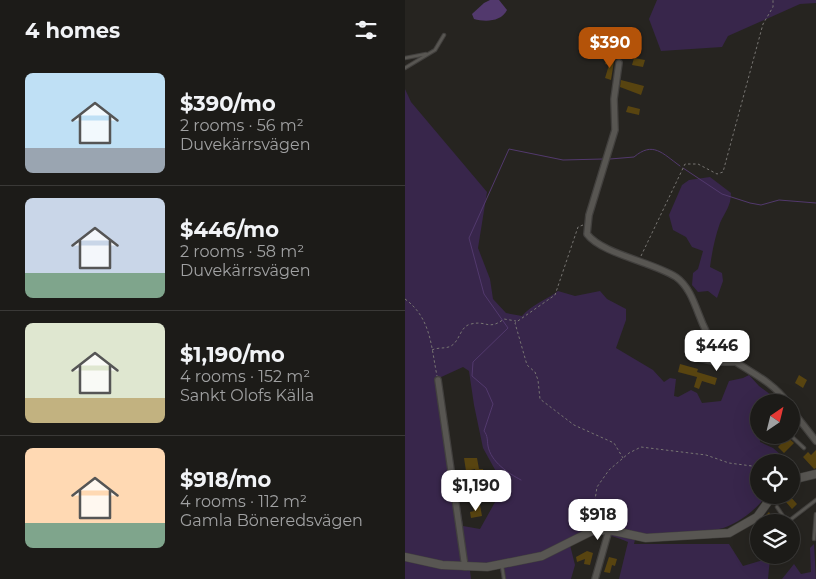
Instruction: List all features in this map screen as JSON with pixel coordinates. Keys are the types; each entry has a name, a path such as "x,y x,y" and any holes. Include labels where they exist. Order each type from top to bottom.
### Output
{"street":[{"path":"619,63 613,99 615,130 587,226 587,234 595,242 670,274 683,285 711,340 736,362 766,381 779,394"},
{"path":"699,358 717,362 736,362"},
{"path":"438,380 465,567"},
{"path":"800,421 816,441"},
{"path":"800,478 816,474"},
{"path":"405,557 465,567 501,565 542,556 591,531 609,530 643,538 729,533 746,525 758,516 767,504"},
{"path":"595,579 609,530"}],"lane":[{"path":"405,68 437,48 444,35"},
{"path":"405,58 429,53"},
{"path":"800,444 804,448"},
{"path":"777,507 783,516 790,520 816,500"},
{"path":"814,539 816,517"},
{"path":"501,565 504,579"}],"path":[{"path":"639,260 685,164 692,162 705,166 717,174 723,172 758,41 766,18 773,7 773,0"},
{"path":"606,31 606,47 619,63"},
{"path":"432,350 450,347 465,327 471,324 488,326 496,325 504,319 516,321 555,295 578,227 580,225 587,226"},
{"path":"405,299 423,316 429,330 438,380"},
{"path":"516,321 522,352 527,365 535,372 540,399 574,425 614,443 623,458"},
{"path":"591,531 597,487 609,470 623,458 641,447 647,446 707,455 729,463 750,466"}],"shaded area":[{"path":"490,0 499,0 507,10 504,14 492,20 474,19 472,14"},
{"path":"657,0 816,0 816,3 800,4 728,36 722,47 661,51 649,19"},
{"path":"405,89 411,102 487,192 478,248 490,279 493,299 506,313 522,316 558,291 575,296 600,291 607,299 626,309 626,320 616,348 653,370 664,382 670,378 676,379 674,396 678,397 691,390 697,393 702,403 721,401 729,381 749,375 770,394 750,394 750,444 764,444 780,454 750,454 750,504 758,504 739,521 719,529 699,532 636,535 634,544 729,544 743,566 750,564 769,564 768,579 619,579 628,542 611,536 599,535 570,545 575,565 571,579 502,579 500,568 470,571 471,579 405,579","holes":["463,367 469,371 483,448 504,486 480,529 463,526 439,378"]},
{"path":"710,177 731,193 729,205 720,223 710,267 722,273 723,281 717,298 708,291 698,292 692,285 693,273 698,269 703,251 692,247 686,237 673,230 669,215 682,185 689,180"},
{"path":"814,544 816,579 782,579 794,564 801,574 811,572 810,548"}],"building":[{"path":"634,58 645,60 643,67 632,65"},
{"path":"606,60 614,61 611,80 605,78 609,65 605,64"},
{"path":"621,80 644,86 641,95 620,87"},
{"path":"628,106 640,109 639,115 626,112"},
{"path":"680,364 698,369 697,372 717,378 715,385 702,381 699,389 694,387 697,377 678,372"},
{"path":"799,375 807,380 803,388 795,383"},
{"path":"781,444 793,444 784,453 778,447"},
{"path":"816,450 816,468 814,469 803,457 808,452 811,455"},
{"path":"464,458 477,458 479,469 483,469 487,495 480,497 475,469 466,471"},
{"path":"788,504 797,504 792,509"},
{"path":"480,505 482,516 471,518 470,512 474,511 473,506"},
{"path":"587,551 593,553 590,565 584,564 585,559 577,562 576,557"},
{"path":"609,557 617,559 615,566 612,565 610,573 604,572"}],"waterway":[{"path":"521,480 496,462 490,452 487,436 484,431 493,404 486,388 472,376 473,362 508,328 484,294 469,238 509,149 563,160 603,159"},
{"path":"610,159 634,157 641,152 652,149 663,153 680,166"},
{"path":"683,168 722,194 750,203 761,205 779,200 816,203"}]}
